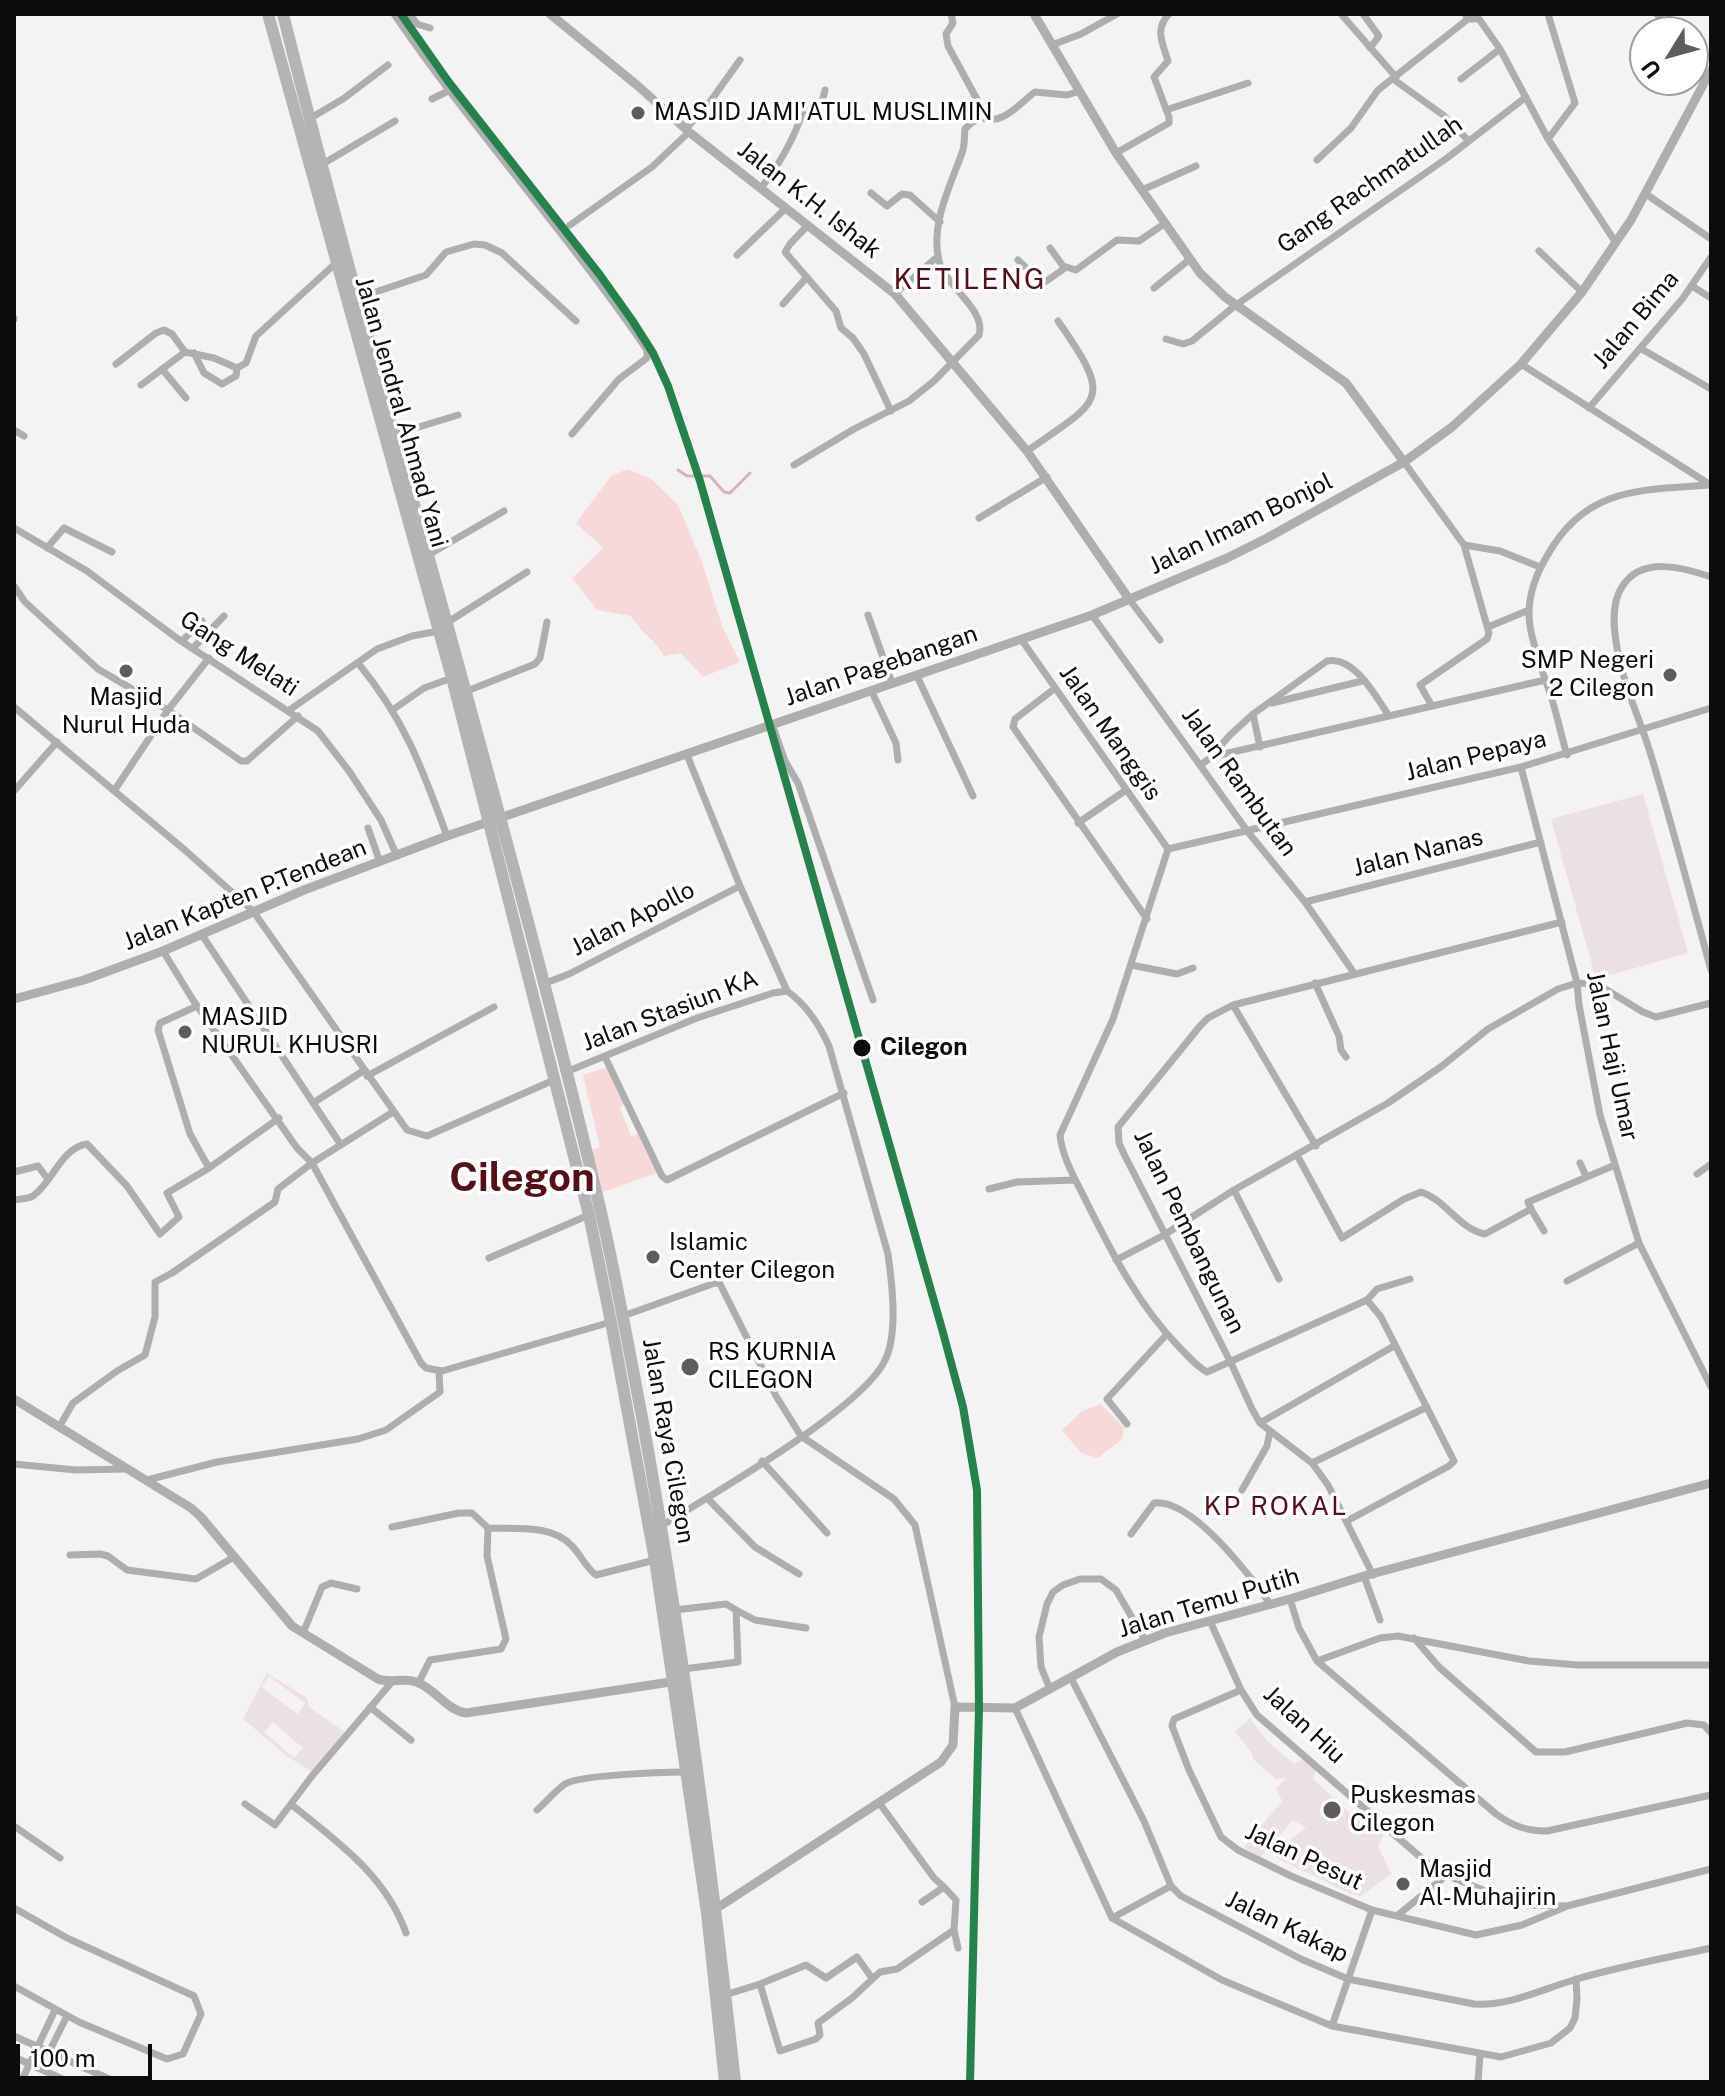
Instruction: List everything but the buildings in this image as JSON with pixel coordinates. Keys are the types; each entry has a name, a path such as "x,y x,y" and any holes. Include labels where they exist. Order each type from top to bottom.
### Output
{"highway":[{"name":"Jalan Jendral Ahmad Yani","path":"268,14 336,263 443,626 467,691 495,820"},
{"name":"Jalan Jendral Ahmad Yani","path":"283,14 428,555 452,678 495,820"},
{"name":"Jalan Raya Cilegon","path":"495,820 566,1072 589,1215 617,1319 655,1560 680,1677 711,1912 725,2082"},
{"name":"Jalan Raya Cilegon","path":"495,820 554,1080 576,1144 661,1526 675,1610 684,1772 725,1995 735,2082"}],"street":[{"path":"394,14 448,91 597,279 647,350 647,358 619,379 572,434"},
{"path":"410,14 417,24 430,28"},
{"name":"Jalan K.H. Ishak","path":"550,14 688,131 895,294 954,361 1047,477 1129,599"},
{"path":"951,14 953,23 946,34 948,46 986,116"},
{"path":"1034,14 1077,92 1116,153 1206,279 1236,305 1346,383 1464,545 1489,636 1420,685 1432,706"},
{"path":"1052,45 1081,34 1117,14"},
{"path":"1116,153 1167,125 1170,120 1154,77 1168,61 1160,33 1162,22 1169,14"},
{"path":"1341,14 1394,78 1443,115 1468,140"},
{"path":"1363,14 1379,36 1370,48"},
{"path":"1548,14 1575,103 1548,139"},
{"path":"1317,160 1351,128 1375,94 1467,16 1482,16 1548,139 1616,243"},
{"path":"1461,79 1500,49"},
{"path":"570,225 652,167 688,131 740,60"},
{"path":"309,119 343,99 388,65"},
{"path":"1166,110 1248,83"},
{"path":"761,188 799,126 802,114 822,102 825,90"},
{"path":"432,99 448,91"},
{"path":"794,465 921,393 979,335 981,323 943,272 938,256 940,222 948,185 963,149 965,129 986,116 1001,118 1035,92 1067,95 1077,92"},
{"name":"Jalan Imam Bonjol","path":"1092,615 1227,558 1404,462 1460,421 1521,364 1582,292 1646,194 1698,96"},
{"name":"Gang Rachmatullah","path":"1166,339 1183,344 1192,341 1236,305 1526,97"},
{"path":"321,165 395,121"},
{"path":"1142,190 1196,166"},
{"path":"871,193 887,206 902,194 910,195 940,222"},
{"path":"1646,194 1711,239"},
{"path":"737,255 786,208"},
{"path":"1050,248 1065,268 1076,270 1117,240 1139,241 1164,224"},
{"path":"808,225 785,252 836,311 841,328 864,354 891,411"},
{"path":"358,298 426,275 446,252 474,244 485,245 502,253 576,321"},
{"path":"1539,251 1582,292"},
{"path":"895,294 938,256"},
{"name":"Jalan Bima","path":"1589,408 1692,286 1711,257"},
{"path":"1154,288 1190,259"},
{"path":"1018,260 1045,282 1065,268"},
{"path":"116,364 164,330 190,352 204,373 222,384 236,376 237,368 249,359 256,336 336,263"},
{"path":"783,304 807,277"},
{"path":"1692,286 1711,298"},
{"path":"1027,451 1081,413 1092,398 1094,378 1058,321"},
{"path":"1640,348 1711,389"},
{"path":"141,385 190,352 237,368"},
{"path":"1521,364 1711,485"},
{"path":"162,369 186,398"},
{"path":"396,434 458,415"},
{"path":"14,430 24,436"},
{"path":"979,518 1047,477"},
{"path":"1567,755 1533,641 1529,610 1540,567 1568,526 1579,515 1607,498 1634,491 1711,485"},
{"path":"428,555 504,511"},
{"name":"Gang Melati","path":"14,528 87,571 182,641 318,731 381,820 397,856"},
{"path":"47,548 64,528 112,552"},
{"path":"1464,545 1500,551 1540,567"},
{"path":"1711,577 1652,566 1632,575 1620,589 1614,625 1618,654 1711,970"},
{"path":"288,711 386,645 443,626 527,572"},
{"path":"14,586 31,608 98,669 168,710 245,762 298,716"},
{"path":"1129,599 1160,640"},
{"path":"1488,627 1529,610"},
{"path":"868,615 892,683"},
{"name":"Jalan Pagebangan","path":"495,820 1092,615"},
{"name":"Jalan Rambutan","path":"1092,615 1354,973"},
{"path":"193,648 224,616"},
{"path":"182,641 202,621"},
{"path":"467,691 535,664 540,658 547,622"},
{"path":"193,630 203,637"},
{"name":"Jalan Manggis","path":"1021,639 1168,849"},
{"path":"114,791 168,710 209,658"},
{"path":"1201,765 1253,714 1304,676 1333,659 1348,664 1389,716"},
{"path":"358,663 394,709 425,774 447,836"},
{"path":"917,676 973,796"},
{"path":"394,709 424,688 452,678"},
{"path":"1211,757 1545,680"},
{"path":"1270,704 1362,681"},
{"path":"1054,689 1012,724 1147,919"},
{"path":"871,690 896,743 898,760"},
{"path":"14,707 253,911 407,1130 427,1136 554,1080"},
{"name":"Jalan Pepaya","path":"1168,849 1521,767 1711,708"},
{"path":"1253,714 1260,747"},
{"path":"772,724 785,761 798,783 873,1000"},
{"path":"14,791 57,742"},
{"path":"687,755 787,991"},
{"name":"Jalan Haji Umar","path":"1521,767 1577,983 1600,1115 1615,1165 1639,1243 1711,1387"},
{"path":"1078,823 1126,790"},
{"name":"Jalan Kapten P.Tendean","path":"14,999 84,980 163,951 253,911 495,820"},
{"path":"368,828 380,862"},
{"name":"Jalan Nanas","path":"1305,902 1541,842"},
{"path":"1168,849 1113,1019 1060,1135 1075,1180 1116,1260 1167,1334 1204,1371 1231,1363 1367,1300 1377,1289 1410,1279"},
{"name":"Jalan Apollo","path":"543,984 569,974 740,886"},
{"name":"Jalan Pembangunan","path":"1380,1620 1368,1576 1347,1521 1328,1485 1312,1463 1260,1423 1119,1143 1118,1127 1200,1026 1208,1018 1233,1005 1562,922"},
{"path":"202,935 341,1145"},
{"path":"163,951 197,1006 279,1118 297,1148 312,1163 426,1368 439,1371 617,1319 715,1283 720,1284 776,1396 801,1436 894,1499 915,1525 955,1707 953,1745 941,1762 711,1912"},
{"path":"1131,965 1177,974 1193,968"},
{"path":"1315,983 1346,1057"},
{"path":"1116,1260 1316,1146 1442,1066 1488,1029 1558,989 1577,983 1597,984 1656,1017 1711,1003"},
{"name":"Jalan Stasiun KA","path":"566,1072 697,1018 787,991 807,1008 822,1031 844,1093 888,1254 892,1290 891,1340 885,1362 875,1377 801,1436 661,1526"},
{"path":"1233,1005 1316,1146"},
{"path":"197,1006 160,1023 158,1030 190,1134 209,1168"},
{"path":"313,1103 494,1007"},
{"path":"605,1057 662,1176 667,1180 844,1093"},
{"path":"59,1427 73,1403 145,1355 155,1317 154,1286 157,1280 172,1273 275,1202 278,1189 312,1163 393,1112"},
{"path":"14,1200 33,1196 80,1145 91,1145 127,1186 160,1234 179,1217 167,1193 209,1168 279,1118"},
{"path":"1297,1155 1342,1238 1417,1193 1426,1193 1466,1226 1485,1234 1531,1209"},
{"path":"1580,1163 1586,1176"},
{"path":"1697,1174 1711,1164"},
{"path":"1544,1231 1528,1202 1615,1165"},
{"path":"14,1172 38,1166 47,1178"},
{"path":"989,1189 1017,1182 1075,1180"},
{"path":"1234,1190 1279,1279"},
{"path":"489,1258 589,1215"},
{"path":"1567,1281 1639,1243"},
{"path":"1347,1521 1453,1463 1454,1457 1381,1317 1367,1300"},
{"path":"1127,1424 1107,1399 1167,1334"},
{"path":"1260,1423 1394,1346"},
{"path":"147,1480 217,1462 358,1439 381,1432 440,1392 439,1371"},
{"path":"14,1399 147,1480 201,1517 284,1619 303,1633 378,1679 391,1683 407,1680 419,1682 456,1711 466,1713 680,1677 738,1662 736,1610"},
{"path":"1312,1463 1427,1407"},
{"path":"1242,1490 1267,1446 1270,1431"},
{"path":"762,1461 827,1533"},
{"path":"14,1464 76,1470 128,1469"},
{"name":"Jalan Temu Putih","path":"955,1707 1015,1708 1145,1640 1711,1483"},
{"path":"707,1498 755,1547 799,1574"},
{"path":"1131,1534 1154,1503 1166,1504 1197,1521 1226,1548 1271,1605"},
{"path":"392,1527 472,1513 488,1528 529,1529 553,1534 571,1544 596,1575 655,1560"},
{"path":"419,1682 430,1660 501,1649 504,1645 506,1639 487,1556 488,1528"},
{"path":"70,1555 100,1554 127,1570 196,1579 234,1557"},
{"path":"1050,1689 1041,1667 1039,1637 1047,1604 1053,1592 1063,1585 1080,1579 1101,1579 1116,1590 1145,1640"},
{"path":"303,1633 322,1587 331,1583 357,1589"},
{"path":"1290,1599 1299,1628 1317,1661 1514,1826 1530,1831 1547,1831 1711,1795"},
{"path":"675,1610 726,1604 755,1620 806,1628"},
{"name":"Jalan Hiu","path":"1210,1621 1241,1690 1257,1715 1426,1862 1447,1875 1497,1897 1527,1905 1567,1906 1711,1869"},
{"path":"1317,1661 1380,1638 1398,1636 1529,1661 1711,1665"},
{"path":"1413,1638 1439,1667 1536,1752 1565,1752 1687,1723 1704,1725 1711,1733"},
{"path":"1071,1678 1144,1821 1171,1886 1112,1918"},
{"path":"245,1804 275,1825 391,1683"},
{"name":"Jalan Pesut","path":"1241,1690 1172,1722 1177,1741 1213,1824 1221,1837 1238,1850 1372,1910 1476,1935 1522,1925 1567,1906"},
{"path":"370,1707 411,1740"},
{"path":"1015,1708 1112,1918 1222,1980 1332,2026 1501,2057 1551,2043 1563,2035 1575,2018 1576,1979"},
{"path":"537,1810 565,1784 583,1777 684,1772"},
{"path":"880,1804 934,1878 956,1900 954,1930 958,1948"},
{"path":"292,1805 357,1858 397,1908 406,1933"},
{"path":"14,1826 60,1858"},
{"path":"1398,1915 1447,1875"},
{"name":"Jalan Kakap","path":"1171,1886 1200,1907 1301,1959 1348,1979 1474,2004 1493,2005 1576,1979 1711,1949"},
{"path":"922,1902 944,1887"},
{"path":"14,1908 67,1938 194,1996 201,2014 188,2047 183,2054 172,2059 67,2016 14,1986"},
{"path":"1332,2026 1372,1910"},
{"path":"760,1984 781,2051 817,2038 820,2035 818,2023 852,1998 872,1978 881,1971 897,1969 954,1930"},
{"path":"725,1995 806,1965 826,1978 857,1957 872,1978"},
{"path":"21,2082 55,2010"},
{"path":"49,2052 67,2016"},
{"path":"14,2036 116,2082"},
{"path":"1478,2082 1480,2055"},
{"path":"14,2057 69,2082"}],"shaded area":[{"path":"627,469 650,478 678,505 702,562 722,626 740,662 703,677 681,653 664,656 631,616 597,610 572,578 603,548 576,523 611,476"},
{"path":"1643,794 1688,953 1596,979 1551,819"},
{"path":"607,1067 624,1103 620,1108 631,1136 638,1134 657,1173 603,1192 591,1150 600,1147 583,1075"},
{"path":"1101,1404 1124,1428 1122,1439 1098,1458 1081,1453 1062,1430 1082,1411"},
{"path":"267,1673 307,1698 309,1707 349,1735 314,1773 287,1756 243,1719","holes":["269,1676 305,1703 298,1714 261,1687","273,1722 303,1748 294,1758 264,1732"]},
{"name":"Puskesmas Cilegon","path":"1250,1718 1267,1741 1294,1764 1305,1758 1316,1768 1313,1779 1364,1826 1374,1818 1386,1828 1378,1846 1391,1874 1361,1896 1279,1859 1273,1854 1306,1828 1293,1820 1260,1858 1244,1847 1282,1801 1276,1788 1286,1779 1277,1780 1253,1759 1252,1753 1235,1732"}],"waterway":[{"path":"678,470 687,476 710,476 724,492 730,493 750,473"}],"transit line":[{"path":"401,14 448,81 600,275 653,353 668,386 700,481 942,1329 963,1407 977,1490 979,1709 970,2082"}],"place":[{"name":"MASJID JAMI'ATUL MUSLIMIN","path":"638,113"},
{"name":"Masjid Nurul Huda","path":"126,671"},
{"name":"SMP Negeri 2 Cilegon","path":"1670,675"},
{"name":"MASJID NURUL KHUSRI","path":"185,1032"},
{"name":"Cilegon","path":"862,1048"},
{"name":"Islamic Center Cilegon","path":"653,1257"},
{"name":"RS KURNIA CILEGON","path":"690,1367"},
{"name":"Puskesmas Cilegon","path":"1332,1810"},
{"name":"Masjid Al-Muhajirin","path":"1403,1884"}],"district":[{"name":"KETILENG","path":"970,280"},
{"name":"Cilegon","path":"522,1179"},
{"name":"KP ROKAL","path":"1276,1507"}]}
